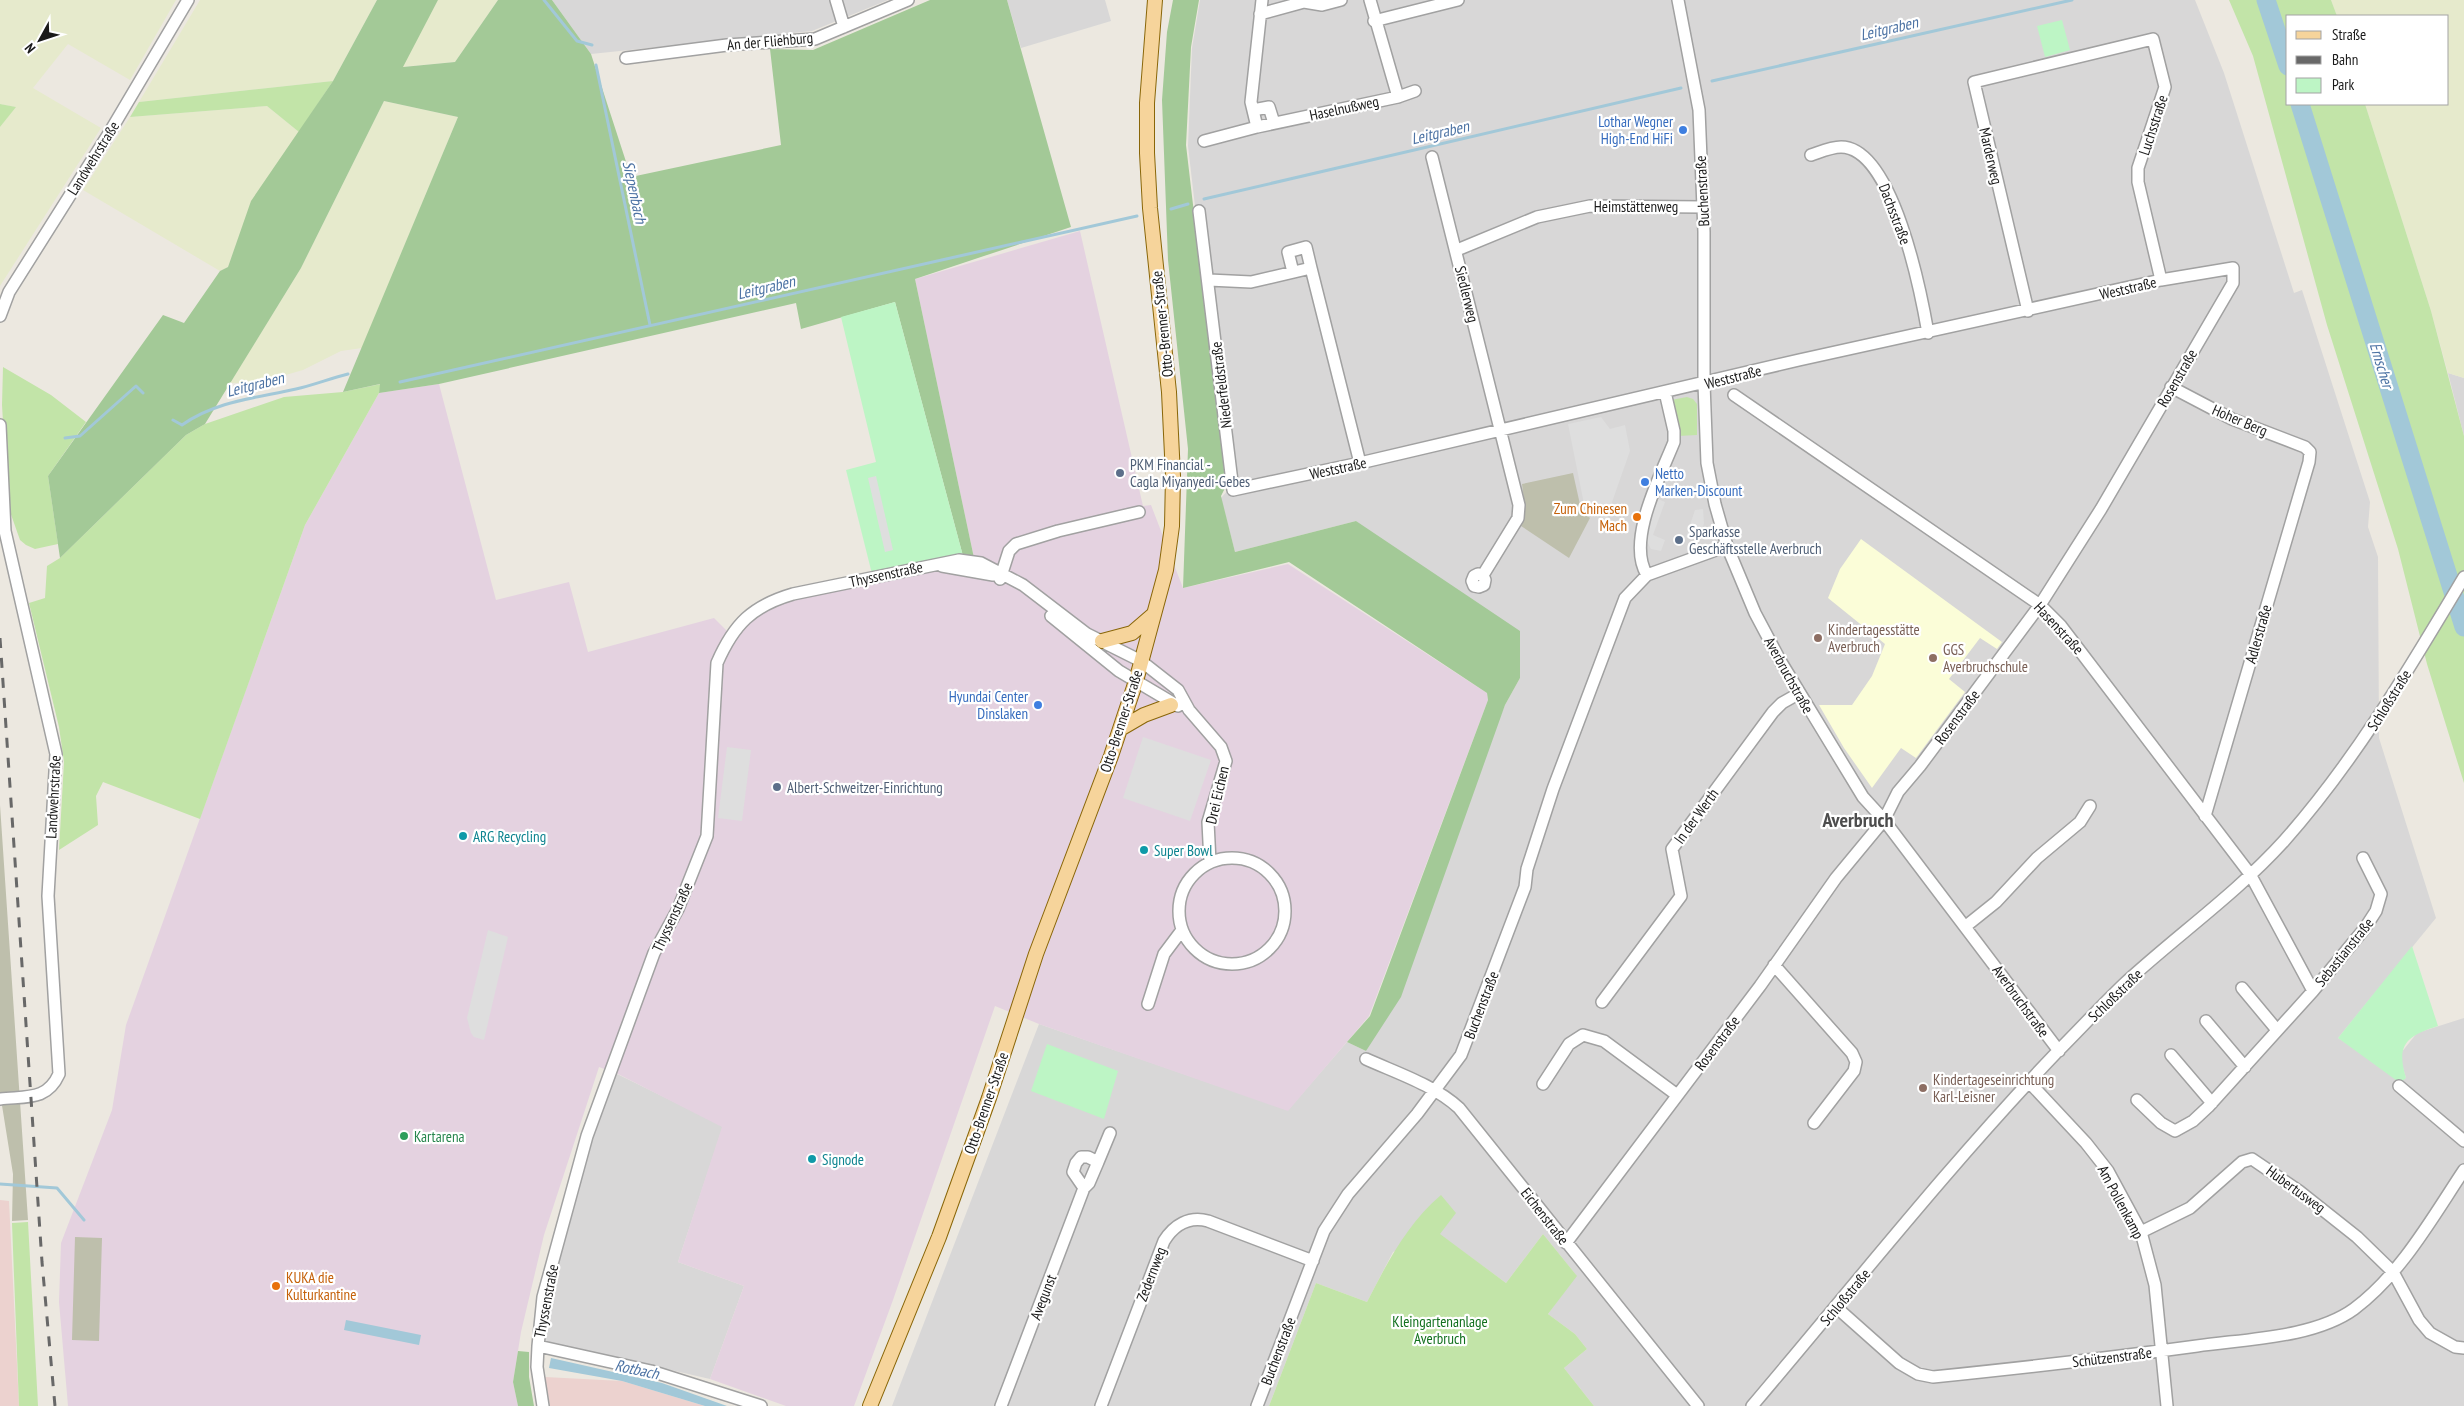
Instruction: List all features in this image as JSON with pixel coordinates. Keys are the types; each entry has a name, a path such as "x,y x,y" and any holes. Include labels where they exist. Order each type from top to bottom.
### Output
{"main road":[{"name":"Otto-Brenner-Straße","path":"870,1406 939,1237 1036,954 1082,837 1136,681 1166,570 1172,526 1173,476 1169,392 1150,208 1148,152 1148,102 1155,0"},
{"path":"1102,641 1132,633 1154,613"},
{"path":"1120,729 1171,704"}],"street":[{"name":"Landwehrstraße","path":"0,316 9,292 108,134 188,0"},
{"path":"836,0 844,27"},
{"name":"An der Fliehburg","path":"626,58 727,45 815,39 908,0"},
{"path":"1257,127 1251,102 1262,0"},
{"path":"1260,14 1304,2 1322,5 1341,0"},
{"path":"1370,0 1374,21 1398,97"},
{"path":"1374,21 1458,0"},
{"name":"Buchenstraße","path":"1678,0 1699,110 1703,207 1704,384"},
{"name":"Luchsstraße","path":"2054,62 2153,39 2165,87 2138,168 2138,182 2161,280"},
{"name":"Marderweg","path":"2028,311 1974,82 2054,62"},
{"name":"Haselnußweg","path":"1204,141 1274,123 1398,97 1415,91"},
{"path":"1253,110 1269,107 1274,123"},
{"name":"Dachsstraße","path":"1811,155 1841,147 1863,155 1882,178 1918,277 1928,333"},
{"name":"Siedlerweg","path":"1432,157 1457,250 1519,505 1518,518 1483,575"},
{"name":"Heimstättenweg","path":"1457,250 1537,217 1590,206 1703,207"},
{"name":"Niederfeldstraße","path":"1199,211 1209,280 1233,490"},
{"path":"1293,272 1288,252 1306,247 1360,463"},
{"path":"1209,280 1251,282 1311,268"},
{"name":"Weststraße","path":"1233,490 1360,463 2161,280 2233,268"},
{"name":"Rosenstraße","path":"1566,1243 1678,1095 1836,878 1884,820 1898,792 1920,766 2040,605 2101,509 2233,283 2233,268"},
{"name":"Averbruchstraße","path":"1704,384 1707,463 1715,504 1727,546 1755,613 1798,694 1863,797 1884,820 1966,926 2059,1051"},
{"name":"Hoher Berg","path":"2171,387 2232,419 2305,447 2310,452"},
{"path":"1647,576 1642,567 1640,532 1674,442 1674,431 1665,392"},
{"name":"Hasenstraße","path":"1734,395 2040,605 2083,654 2250,874"},
{"name":"Landwehrstraße","path":"0,425 5,531 56,754 48,896 59,1074 54,1086 43,1094 0,1099"},
{"path":"1798,454 1808,446"},
{"name":"Adlerstraße","path":"2205,816 2309,462 2310,452"},
{"path":"1001,575 1009,551 1016,544 1058,531 1140,512"},
{"name":"Buchenstraße","path":"1257,1406 1324,1231 1335,1212 1462,1055 1525,887 1527,869 1553,789 1625,598 1647,576 1727,546"},
{"name":"Thyssenstraße","path":"543,1406 538,1367 543,1297 587,1136 654,953 678,909 707,836 717,663 725,644 737,625 746,617 775,600 932,564 1001,575 1024,585 1087,634 1141,661"},
{"name":"Thyssenstraße","path":"1001,575 1119,671 1136,681"},
{"name":"Schloßstraße","path":"1752,1406 1969,1149 2029,1082 2123,985 2250,874 2282,843 2338,776 2371,728 2464,577"},
{"name":"Drei Eichen","path":"1141,661 1178,690 1189,710 1214,736 1221,747 1226,761 1208,822 1210,862"},
{"name":"Drei Eichen","path":"1136,681 1171,704 1189,710"},
{"name":"In der Werth","path":"1602,1002 1681,896 1672,849 1773,712 1782,703 1798,694"},
{"path":"1966,926 1996,902 2037,858 2080,822 2090,806"},
{"path":"1227,858 1245,859 1261,866 1274,878 1282,893 1285,911 1282,928 1274,944 1244,963 1225,964 1207,958 1192,946 1182,930 1179,910 1183,890 1194,874 1210,862 1227,858"},
{"name":"Sebastianstraße","path":"2138,1100 2161,1123 2175,1131 2193,1121 2212,1103 2313,991 2376,911 2381,894 2363,858"},
{"name":"Sebastianstraße","path":"2250,874 2313,991"},
{"path":"1148,1004 1164,954 1182,930"},
{"path":"1774,965 1852,1053 1856,1062 1854,1071 1814,1123"},
{"path":"2242,988 2277,1030"},
{"path":"2206,1021 2244,1066"},
{"path":"1543,1084 1569,1044 1583,1035 1604,1041 1678,1095"},
{"path":"2171,1055 2212,1103"},
{"name":"Eichenstraße","path":"1366,1059 1435,1090 1447,1097 1459,1108 1698,1406"},
{"name":"Am Pollenkamp","path":"2029,1082 2086,1143 2108,1171 2141,1232 2155,1285 2160,1351 2167,1406"},
{"path":"2399,1086 2464,1141"},
{"name":"Avegunst","path":"1005,1405 1084,1188 1089,1183 1110,1133"},
{"path":"1084,1188 1072,1172 1076,1163 1081,1157 1088,1157 1098,1162"},
{"name":"Hubertusweg","path":"2141,1232 2190,1208 2242,1162 2252,1159 2330,1214 2393,1272"},
{"name":"Schützenstraße","path":"1836,1308 1899,1363 1918,1374 1933,1377 2160,1351 2304,1330 2352,1310 2393,1272 2464,1170"},
{"name":"Zedernweg","path":"1101,1406 1164,1241 1176,1226 1199,1218 1313,1261"},
{"path":"2393,1272 2419,1320 2430,1333 2455,1347 2464,1348"},
{"path":"538,1346 651,1371 761,1406"}],"shaded area":[{"path":"0,0 176,0 130,80 68,44 33,88 101,128 0,286 0,127 15,107 0,104"},
{"path":"200,0 377,0 333,81 139,102"},
{"path":"377,0 438,0 403,67 455,62 498,0 552,0 591,54 631,177 781,145 770,49 813,50 930,0 1007,0 1071,227 915,279 974,558 963,556 895,302 801,329 796,303 439,384 379,393 380,384 343,392 458,117 384,101 301,268 205,424 186,435 60,558 48,476 163,315 184,323 220,271 228,267 251,201 333,81"},
{"path":"438,0 498,0 455,62 402,67"},
{"path":"552,0 888,0 812,31 591,54"},
{"path":"1007,0 1105,0 1111,21 1021,48"},
{"path":"1173,0 1199,0 1191,47 1186,145 1226,486 1221,496 1235,552 1356,521 1520,631 1520,678 1505,705 1401,997 1366,1051 1347,1042 1370,1016 1488,700 1487,693 1289,562 1183,588 1188,449 1168,260 1162,100 1167,32"},
{"path":"1200,0 2195,0 2224,73 2294,293 2302,290 2370,502 2368,527 2378,557 2379,738 2436,918 2338,1038 2403,1079 2406,1078 2401,1061 2401,1053 2417,1033 2464,1018 2464,1406 1594,1406 1564,1368 1587,1349 1575,1334 1548,1314 1576,1275 1543,1234 1506,1283 1439,1234 1393,1252 1367,1302 1316,1283 1269,1406 892,1406 1039,1024 1288,1110 1347,1042 1366,1051 1505,705 1520,678 1356,521 1235,552 1221,498 1228,490 1188,146 1192,48"},
{"path":"2331,0 2464,0 2464,378 2448,373 2431,311 2365,105 2449,105 2449,15 2337,15"},
{"path":"384,101 458,117 362,348 341,351 303,370 258,383 230,383 301,268"},
{"path":"267,106 299,132 252,201 228,267 220,271 83,190 130,117"},
{"path":"1080,231 1143,506 1151,505 1183,588 1288,564 1487,693 1488,700 1369,1016 1288,1111 1039,1024 995,1006 893,1300 854,1406 786,1406 710,1379 744,1286 678,1262 722,1127 618,1074 599,1067 544,1235 521,1332 513,1382 518,1406 68,1406 59,1302 61,1243 112,1110 126,1025 305,525 379,393 439,384 496,600 569,582 588,652 714,618 732,636 775,602 974,558 915,279"},
{"path":"2448,373 2464,378 2464,436"},
{"path":"1601,417 1610,429 1625,425 1630,451 1606,519 1585,509 1568,424"},
{"path":"1573,473 1581,509 1590,518 1569,558 1521,526 1525,508 1522,484"},
{"path":"876,476 893,550 885,552 868,478"},
{"path":"1658,499 1665,502 1653,535 1665,540 1661,551 1651,549 1644,535"},
{"path":"1703,509 1704,523 1700,540 1686,537 1695,510"},
{"path":"1861,539 2002,642 1997,649 1980,638 1949,679 1965,692 1916,758 1901,748 1872,788 1844,748 1819,705 1852,705 1872,676 1885,644 1828,598 1840,569"},
{"name":"Super Bowl","path":"1143,737 1211,760 1190,821 1123,798"},
{"path":"727,747 751,750 742,821 718,818"},
{"path":"0,805 28,1220 12,1221 13,1174 0,1093"},
{"path":"488,930 508,937 484,1040 474,1037 467,1018"},
{"path":"615,1073 723,1126 678,1262 744,1286 710,1379 545,1341 551,1287 592,1139"},
{"path":"0,1200 9,1201 19,1406 0,1406"},
{"path":"75,1237 102,1238 99,1341 72,1340"},
{"path":"518,1351 529,1352 529,1377 534,1406 518,1406 513,1382"},
{"path":"545,1377 622,1381 705,1406 550,1406"}],"green space":[{"path":"2229,0 2331,0 2337,15 2286,15 2286,105 2365,105 2431,311 2464,436 2464,783 2427,664 2398,549 2327,325 2253,56"},
{"path":"2062,20 2070,50 2045,57 2037,26"},
{"path":"333,81 299,132 267,106 130,117 139,102"},
{"path":"0,104 16,107 0,127"},
{"path":"895,302 963,556 872,574 846,470 876,462 841,317"},
{"path":"3,367 51,395 86,422 48,476 58,544 35,549 26,545 20,540 8,506 2,405"},
{"path":"381,384 379,393 305,525 200,819 103,782 96,796 98,825 59,850 64,762 59,727 29,603 45,598 47,566 60,558 186,435 205,424 284,397 343,392"},
{"path":"1687,397 1693,399 1697,404 1697,435 1678,436 1671,400"},
{"path":"2412,946 2438,1026 2418,1034 2406,1043 2402,1057 2406,1078 2400,1083 2338,1038"},
{"path":"1047,1044 1118,1071 1104,1119 1031,1091"},
{"name":"Kleingartenanlage Averbruch","path":"1441,1195 1456,1213 1440,1234 1506,1283 1543,1234 1577,1276 1548,1314 1575,1334 1587,1349 1564,1368 1594,1406 1269,1406 1316,1283 1367,1302 1390,1259 1408,1231"},
{"path":"28,1222 38,1406 19,1406 12,1223"}],"water":[{"path":"346,1320 421,1335 419,1345 344,1330"},
{"path":"551,1358 662,1383 727,1406 705,1406 622,1381 549,1368"}],"waterway":[{"name":"Siepenbach","path":"544,0 577,41 592,45"},
{"name":"Leitgraben","path":"1712,81 2072,0"},
{"name":"Emscher","path":"2266,0 2286,60"},
{"name":"Siepenbach","path":"596,65 650,325"},
{"name":"Leitgraben","path":"1204,199 1681,88"},
{"name":"Emscher","path":"2300,105 2464,627"},
{"name":"Leitgraben","path":"1171,209 1188,204"},
{"name":"Leitgraben","path":"400,382 1137,216"},
{"name":"Leitgraben","path":"173,420 182,425 222,405 303,387 348,374"},
{"name":"Leitgraben","path":"65,438 80,436 136,386 143,393"},
{"name":"Rotbach","path":"0,1184 57,1188 84,1220"}],"railway":[{"path":"0,638 42,1262 55,1406"}],"place":[{"name":"Lothar Wegner High-End HiFi","path":"1683,130"},
{"name":"PKM Financial - Cagla Miyanyedi-Gebes","path":"1120,473"},
{"name":"Netto Marken-Discount","path":"1645,482"},
{"name":"Zum Chinesen Mach","path":"1637,517"},
{"name":"Sparkasse Geschäftsstelle Averbruch","path":"1679,540"},
{"name":"Kindertagesstätte Averbruch","path":"1818,638"},
{"name":"GGS Averbruchschule","path":"1933,658"},
{"name":"Hyundai Center Dinslaken","path":"1038,705"},
{"name":"Albert-Schweitzer-Einrichtung","path":"777,787"},
{"name":"ARG Recycling","path":"463,836"},
{"name":"Super Bowl","path":"1144,850"},
{"name":"Kindertageseinrichtung Karl-Leisner","path":"1923,1088"},
{"name":"Kartarena","path":"404,1136"},
{"name":"Signode","path":"812,1159"},
{"name":"KUKA die Kulturkantine","path":"276,1286"}],"district":[{"name":"Averbruch","path":"1858,820"}]}
